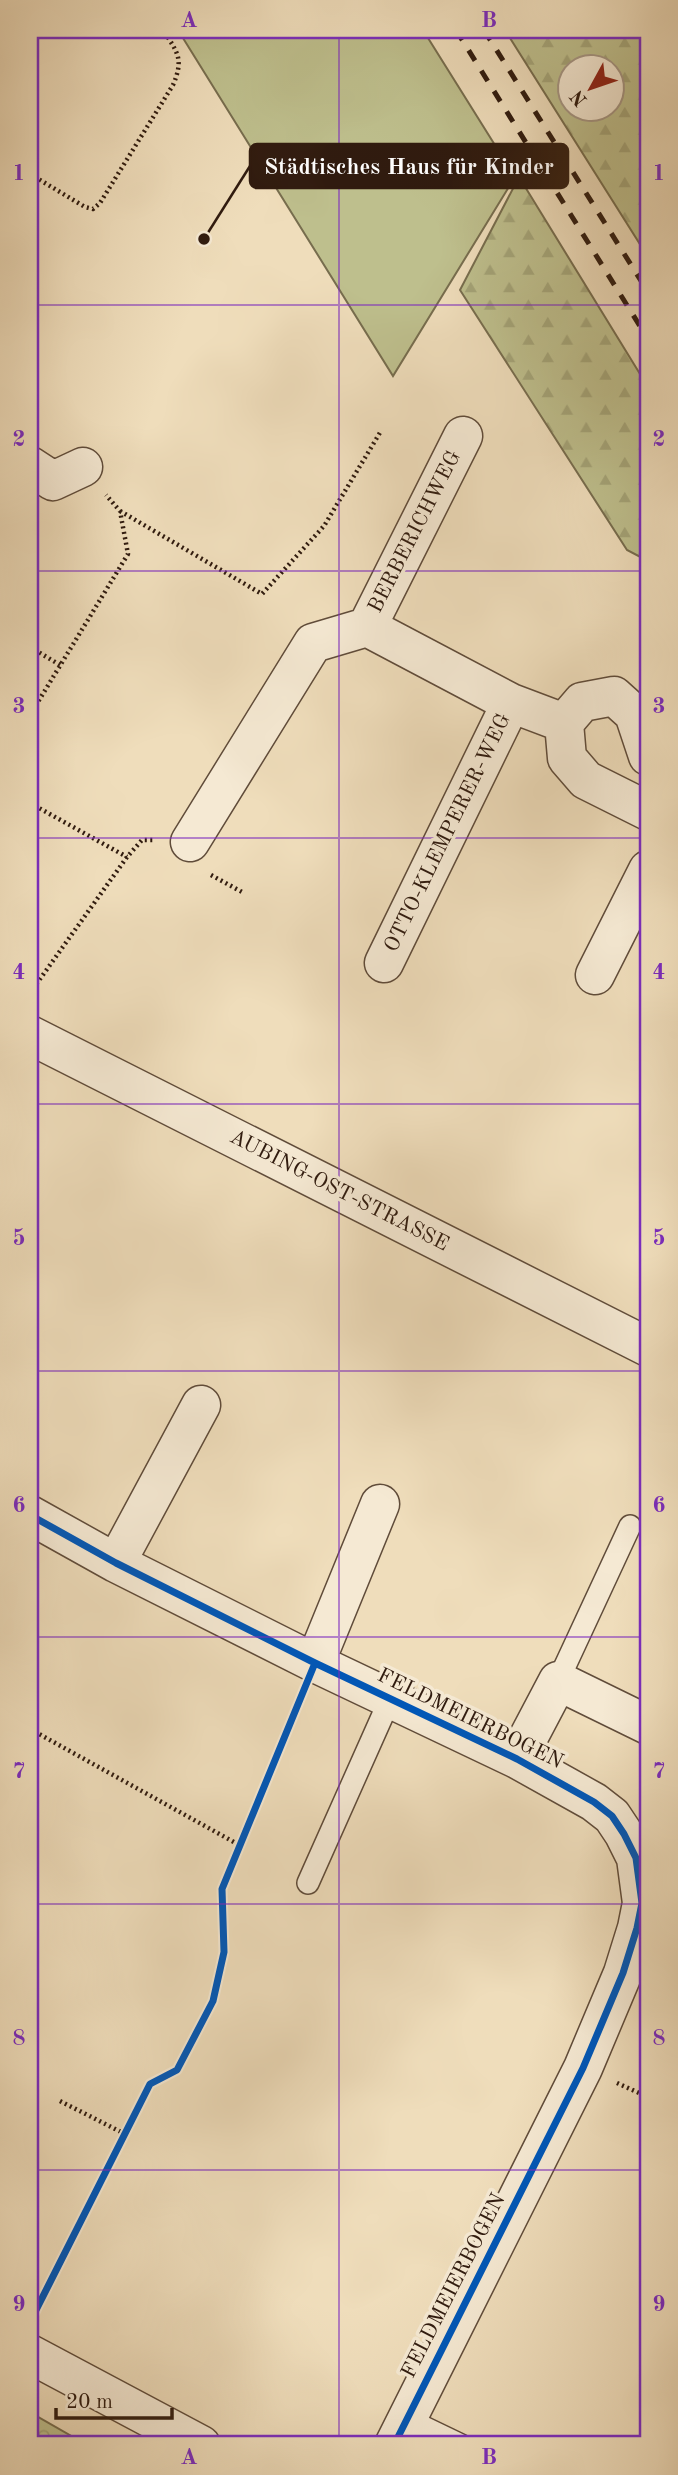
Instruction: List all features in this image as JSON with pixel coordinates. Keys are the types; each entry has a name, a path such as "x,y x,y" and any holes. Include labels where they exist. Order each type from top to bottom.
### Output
{"street":[{"name":"BERBERICHWEG","path":"367,627 463,436"},
{"path":"30,466 53,481 83,467"},
{"path":"190,842 313,643 367,627 511,703 564,723"},
{"path":"648,757 634,714 614,696 582,702 564,723 567,758 586,780 648,811"},
{"name":"OTTO-KLEMPERER-WEG","path":"384,963 511,703"},
{"path":"595,975 648,870"},
{"name":"AUBING-OST-STRASSE","path":"30,1035 648,1347"},
{"path":"116,1563 201,1405"},
{"path":"315,1663 380,1504"},
{"name":"FELDMEIERBOGEN","path":"30,1516 116,1563 315,1663 517,1759 594,1802 612,1816 636,1858 642,1903 623,1973 583,2067 401,2432"},
{"path":"517,1759 558,1681 648,1725"},
{"path":"30,2354 201,2445"}],"lane":[{"path":"558,1681 630,1526"},
{"path":"308,1883 390,1699"},
{"path":"401,2432 461,2445"}],"path":[{"path":"30,174 85,208 93,209 100,203 173,85 180,69 179,55 163,30"},
{"path":"83,467 120,511 262,594 324,526 381,431"},
{"path":"30,715 128,554 120,511"},
{"path":"30,647 60,665"},
{"path":"30,803 127,857"},
{"path":"30,993 142,840"},
{"path":"30,1729 241,1846"},
{"path":"60,2101 125,2134"}],"green space":[{"path":"178,30 423,30 515,177 393,376"},
{"path":"505,30 648,30 648,257 563,122 626,122 626,52 556,52 556,111"},
{"path":"519,177 648,387 648,561 627,550 460,290"},
{"path":"30,2413 38,2417 87,2445 30,2445"}],"railway":[{"path":"456,30 648,339"},
{"path":"484,30 648,292"}],"cycle path":[{"path":"30,1515 116,1563 315,1663 517,1759 594,1802 612,1816 636,1858 642,1903 623,1973 583,2068 394,2445"},
{"path":"30,2322 150,2084 177,2070 213,2001 224,1952 222,1889 315,1663"}],"place":[{"name":"Städtisches Haus für Kinder","path":"204,239"}]}
